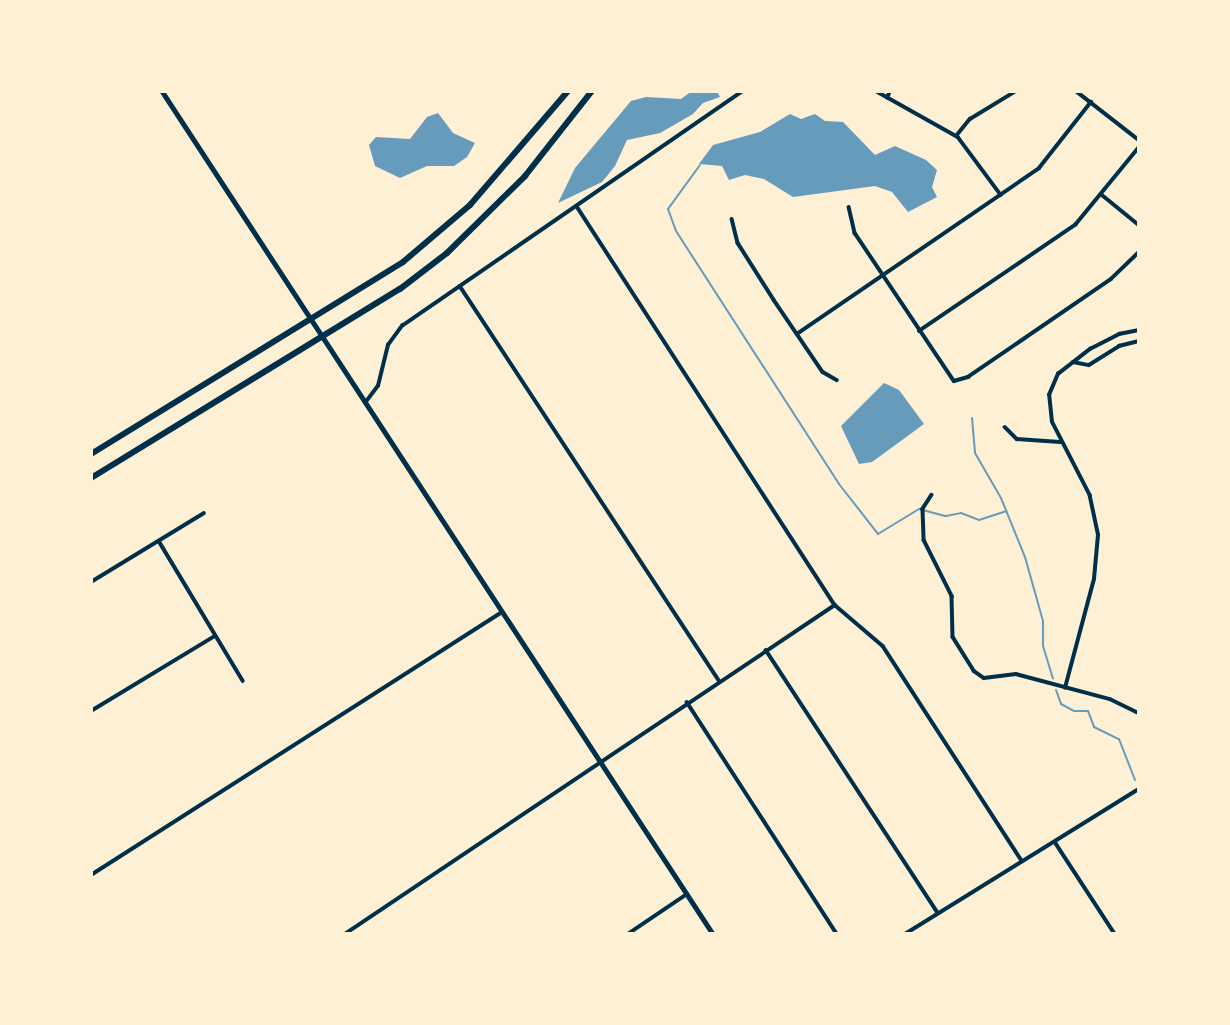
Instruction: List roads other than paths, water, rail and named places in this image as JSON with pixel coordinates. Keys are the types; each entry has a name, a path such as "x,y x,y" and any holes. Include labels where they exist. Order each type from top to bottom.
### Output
{"highway":[{"path":"91,454 403,262 470,205 568,91"},
{"path":"91,478 400,289 501,201 552,145 592,91"}],"main road":[{"path":"162,91 713,934"}],"street":[{"path":"365,403 378,386 388,345 402,326 578,208 743,91"},
{"path":"876,91 956,136 1001,195"},
{"path":"887,98 890,91"},
{"path":"956,136 970,119 1016,91"},
{"path":"1076,91 1139,140"},
{"path":"797,334 1039,169 1091,103"},
{"path":"919,331 1075,225 1139,147"},
{"path":"1101,194 1139,225"},
{"path":"849,206 851,225 883,276 948,376 960,382 1111,279 1139,252"},
{"path":"578,208 835,605 879,642 1022,861"},
{"path":"732,219 738,243 797,334 823,372 837,380"},
{"path":"460,286 719,681"},
{"path":"1065,688 1094,579 1098,536 1090,496 1052,422 1049,395 1058,374 1073,362 1119,334 1139,330"},
{"path":"1073,362 1089,365 1119,346 1139,341"},
{"path":"1005,427 1017,439 1060,442"},
{"path":"932,495 923,509 924,540 953,596 953,637 974,671 984,678 1016,674 1110,699 1139,713"},
{"path":"91,582 204,513"},
{"path":"159,541 243,681"},
{"path":"345,934 835,605"},
{"path":"91,875 502,612"},
{"path":"91,711 216,635"},
{"path":"766,650 939,913"},
{"path":"687,702 837,934"},
{"path":"905,934 1139,789"},
{"path":"1055,842 1115,934"},
{"path":"628,934 687,894"}],"water":[{"path":"692,91 717,91 720,97 703,103 693,114 660,133 627,140 615,166 602,182 558,203 575,168 631,101 646,97 681,99"},
{"path":"438,113 453,133 475,143 467,157 454,166 427,166 400,178 375,166 369,145 376,137 410,139 427,117"},
{"path":"790,114 801,119 815,114 825,121 843,122 875,155 895,146 926,160 937,170 932,187 937,197 908,212 892,192 875,186 793,197 764,179 745,175 729,180 722,166 699,164 713,145 760,132"},
{"path":"884,383 899,390 924,424 872,462 859,464 841,426"}],"waterway":[{"path":"700,165 668,209 676,231 839,484 878,534 919,509 946,516 961,513 979,520 1007,511"},
{"path":"972,418 975,453 1001,498 1025,557 1043,621 1043,646 1053,679"},
{"path":"1056,690 1061,704 1074,711 1088,711 1094,727 1119,739 1135,780"}]}
